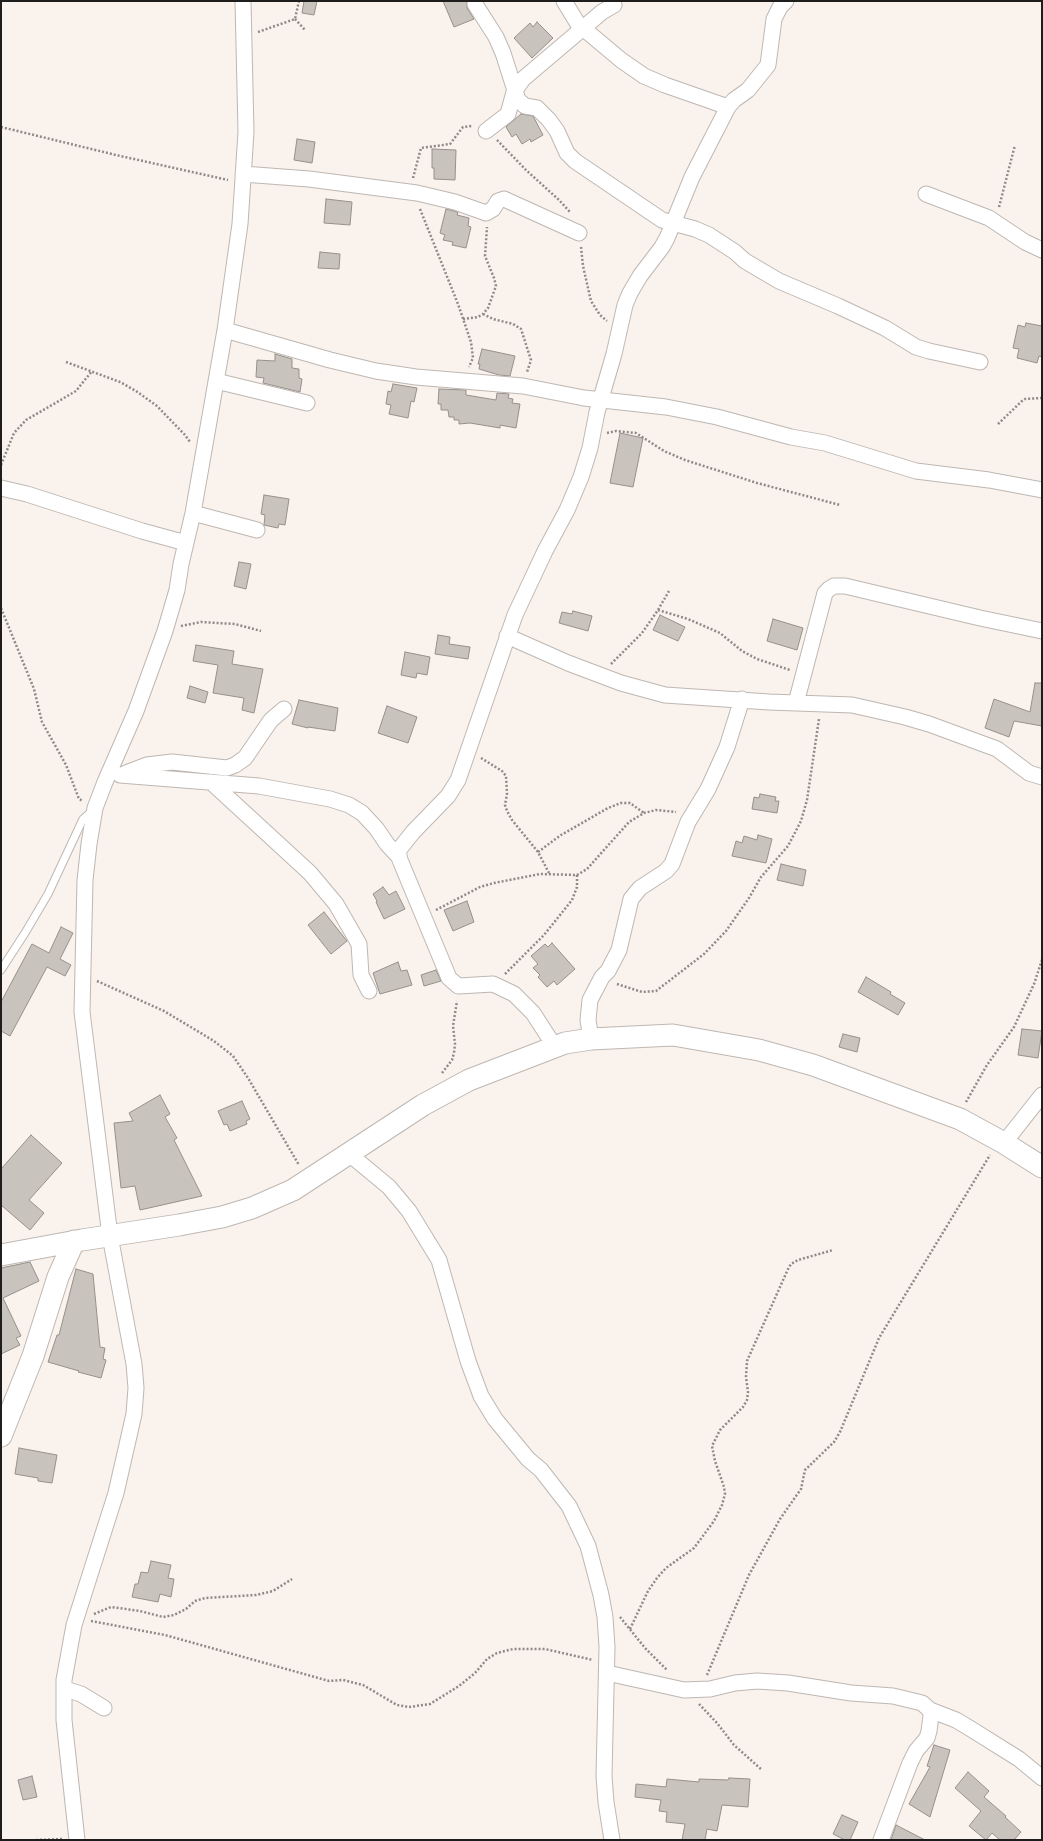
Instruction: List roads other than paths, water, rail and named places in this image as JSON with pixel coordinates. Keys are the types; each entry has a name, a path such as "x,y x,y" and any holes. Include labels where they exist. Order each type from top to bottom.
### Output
{"street":[{"path":"77,1839 66,1735 64,1680 116,1493 132,1420 136,1388 134,1364 110,1236 82,1012 85,880 95,808 136,711 165,631 177,590 202,464 225,330 240,224 246,132 243,1"},
{"path":"564,1 578,24 621,60 652,80 728,107"},
{"path":"398,856 399,848 454,788 458,780 507,636 524,594 567,510 582,477 600,399 614,354 625,305 630,293 640,276 662,247 674,224 692,177 728,107 734,100 748,90 768,65 774,19 780,7 786,1"},
{"path":"475,4 498,42 514,92 521,104 537,108 549,120 557,131 566,154 574,161 662,220 695,229 709,235 762,272 885,328 916,347 980,362"},
{"path":"486,131 508,114 514,92 523,79 584,29 602,12 614,5"},
{"path":"243,179 309,179 411,192 455,202 486,213 493,210 498,201 504,199 579,233"},
{"path":"926,194 994,221 1025,242 1042,250"},
{"path":"225,330 376,371 422,377 523,386 600,399 666,407 718,417 791,437 825,443 916,471 989,480 1042,490"},
{"path":"216,381 307,403"},
{"path":"1,488 35,496 142,531 186,543"},
{"path":"193,513 257,530"},
{"path":"796,703 826,593 828,589 834,586 845,586 866,590 980,618 1042,631"},
{"path":"507,636 598,674 636,688 665,695 863,706 929,724 997,749 1029,773 1042,777"},
{"path":"591,1039 588,1020 590,1000 602,977 611,967 619,950 630,899 640,888 666,871 672,864 688,822 708,789 727,747 742,699"},
{"path":"105,782 120,775 147,766 172,762 227,768 235,765 246,758 271,720 284,709"},
{"path":"120,775 259,786 306,793 330,798 348,805 362,813 398,856 449,978 458,986 493,984 500,986 514,994 533,1013 555,1047"},
{"path":"211,782 310,872 336,904 359,944 361,975 370,991"},
{"path":"1,1255 74,1241 222,1217 270,1202 309,1180 423,1105 469,1080 555,1047 578,1040 673,1036 759,1050 813,1065 960,1119 1042,1166"},
{"path":"1002,1142 1042,1095"},
{"path":"348,1153 389,1186 409,1211 439,1260 468,1361 481,1396 495,1419 528,1459 541,1470 568,1506 588,1546 601,1595 605,1617 607,1666 604,1776 606,1802 612,1840"},
{"path":"1,1436 33,1356 58,1277 74,1241"},
{"path":"607,1666 684,1690 703,1689 747,1681 781,1683 851,1693 893,1696 922,1702 930,1710 971,1729 1019,1759 1042,1778"},
{"path":"65,1690 81,1694 104,1708"},
{"path":"881,1840 910,1764 916,1752 927,1738 930,1725 930,1710"}],"lane":[{"path":"1,970 48,894 83,819 95,808"}]}
